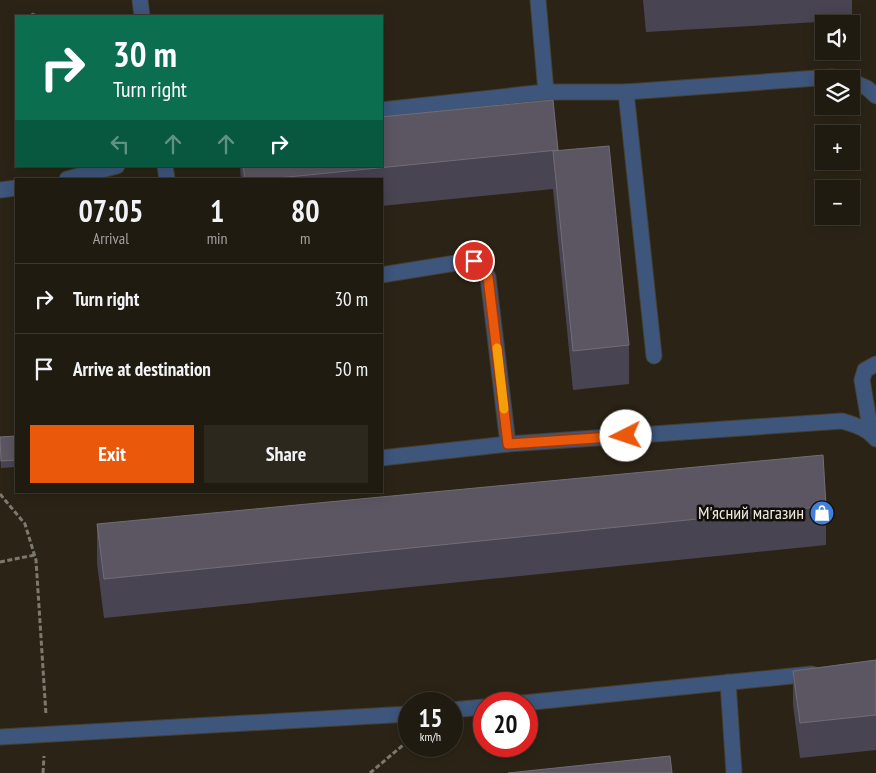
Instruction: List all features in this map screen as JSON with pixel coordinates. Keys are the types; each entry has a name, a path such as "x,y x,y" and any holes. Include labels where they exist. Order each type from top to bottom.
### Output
{"lane":[{"path":"140,0 142,15"},
{"path":"538,0 546,92"},
{"path":"383,110 546,92 626,92 815,78"},
{"path":"860,85 876,96"},
{"path":"626,92 654,356"},
{"path":"71,178 113,167"},
{"path":"0,190 15,188"},
{"path":"383,275 468,261 474,261 483,268 488,277 508,444"},
{"path":"874,436 862,380 865,370 876,364"},
{"path":"383,458 508,444 842,421 859,426 874,436"},
{"path":"538,701 827,672"},
{"path":"728,682 734,773"},
{"path":"0,737 398,715"}],"path":[{"path":"0,494 24,524 36,560 47,734"},
{"path":"0,562 35,555"},
{"path":"370,773 398,749"}],"building":[{"path":"553,100 558,150 278,178 245,178 243,167 383,167 383,117"},
{"path":"609,146 629,345 573,351 553,151"},
{"path":"15,436 15,460 1,461 0,437"},
{"path":"823,455 826,506 104,579 97,524"},
{"path":"876,660 876,715 800,723 793,671"},
{"path":"670,756 672,773 508,773"}],"slow traffic":[{"path":"497,348 504,409"}],"place":[{"name":"М'ясний магазин","path":"822,513"}],"route":[{"path":"474,261 483,268 488,277 508,444 626,436"}]}
